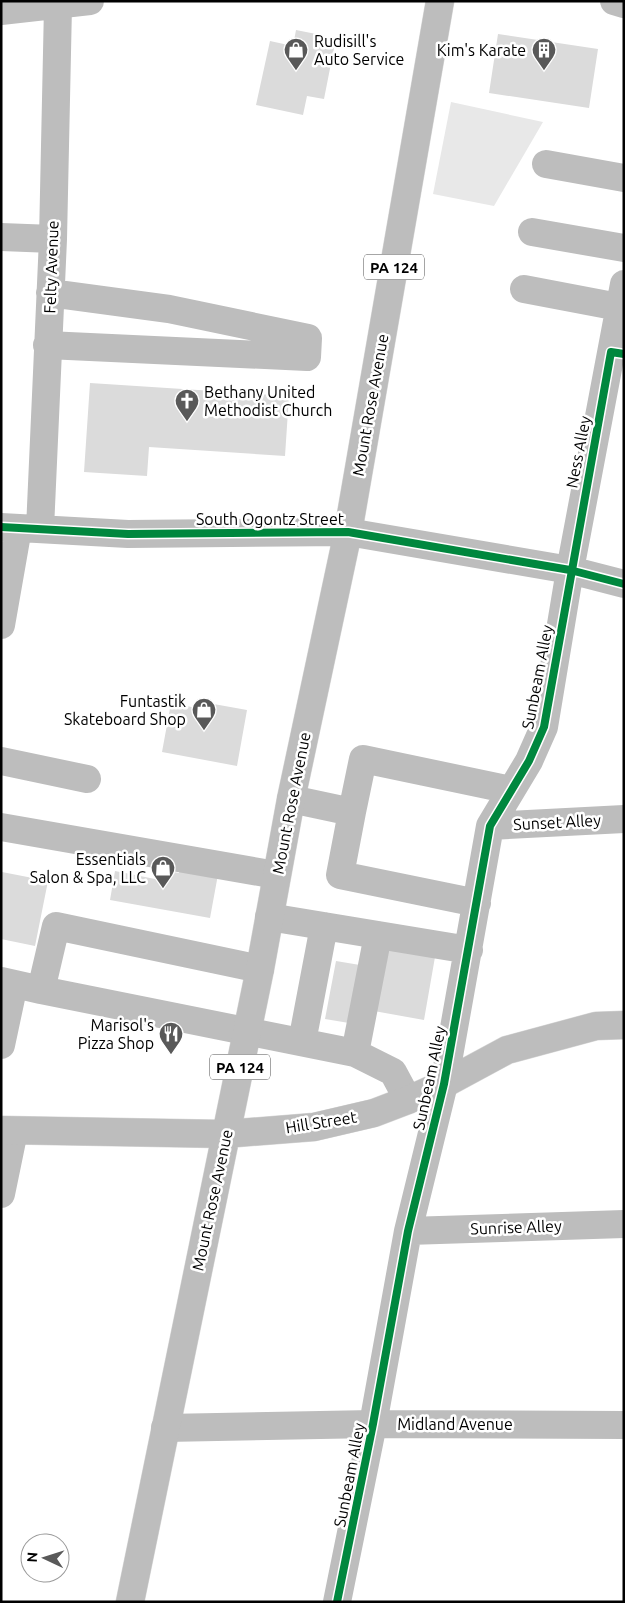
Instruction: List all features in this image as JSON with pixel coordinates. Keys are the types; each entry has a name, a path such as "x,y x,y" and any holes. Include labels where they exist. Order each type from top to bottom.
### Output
{"street":[{"path":"1,10 58,6 90,1"},
{"name":"Mount Rose Avenue","path":"130,1602 260,968 291,799 348,532 440,1"},
{"path":"614,1 624,4"},
{"name":"Felty Avenue","path":"1,625 20,528 48,345 58,6"},
{"path":"546,164 624,178"},
{"path":"532,232 624,248"},
{"path":"1,237 52,239"},
{"path":"524,289 622,300"},
{"path":"48,345 307,357 308,338 169,308 50,293"},
{"name":"Ness Alley","path":"570,570 617,353 622,300"},
{"name":"South Ogontz Street","path":"20,528 128,534 348,532 570,570 624,584"},
{"name":"Sunbeam Alley","path":"337,1602 373,1424 408,1231 444,1084 490,826 529,761 544,727 570,570"},
{"path":"477,902 340,875 363,759 511,790"},
{"path":"1,761 87,779"},
{"path":"291,799 352,812"},
{"name":"Sunset Alley","path":"490,826 624,819"},
{"path":"1,826 276,875"},
{"path":"269,917 468,950"},
{"path":"41,990 56,926 260,968"},
{"path":"302,1042 324,926"},
{"path":"355,1053 378,935"},
{"path":"1,1045 8,983 355,1053 393,1072 408,1100"},
{"name":"Hill Street","path":"8,1131 225,1134 314,1126 374,1113 408,1100 444,1084 507,1050 596,1026 624,1025"},
{"path":"1,1194 8,1131"},
{"name":"Sunrise Alley","path":"408,1231 624,1224"},
{"name":"Midland Avenue","path":"166,1428 373,1424 624,1424"}],"shaded area":[{"path":"451,102 543,122 494,206 433,194"}],"building":[{"name":"Rudisill's Auto Service","path":"296,30 336,38 324,99 307,96 303,115 256,105 270,41 293,46"},
{"name":"Kim's Karate","path":"498,34 598,49 589,108 489,93"},
{"name":"Bethany United Methodist Church","path":"90,383 289,396 285,456 149,447 147,476 84,472"},
{"name":"Funtastik Skateboard Shop","path":"171,703 207,710 208,703 247,710 237,766 162,752"},
{"name":"Essentials Salon & Spa, LLC","path":"180,862 219,869 210,918 110,900 115,871 155,879 157,869 179,873"},
{"path":"2,872 48,881 35,946 1,939"},
{"path":"386,947 435,957 424,1020 374,1011"},
{"path":"336,961 366,966 355,1024 325,1019"}],"cycle path":[{"path":"337,1602 373,1424 408,1231 444,1084 490,826 529,761 544,727 611,352 624,354"},
{"path":"1,527 128,534 348,532 570,570 624,584"}],"place":[{"name":"Rudisill's Auto Service","path":"296,71"},
{"name":"Kim's Karate","path":"544,71"},
{"name":"Bethany United Methodist Church","path":"187,422"},
{"name":"Funtastik Skateboard Shop","path":"204,731"},
{"name":"Essentials Salon & Spa, LLC","path":"163,889"},
{"name":"Marisol's Pizza Shop","path":"171,1055"}]}
